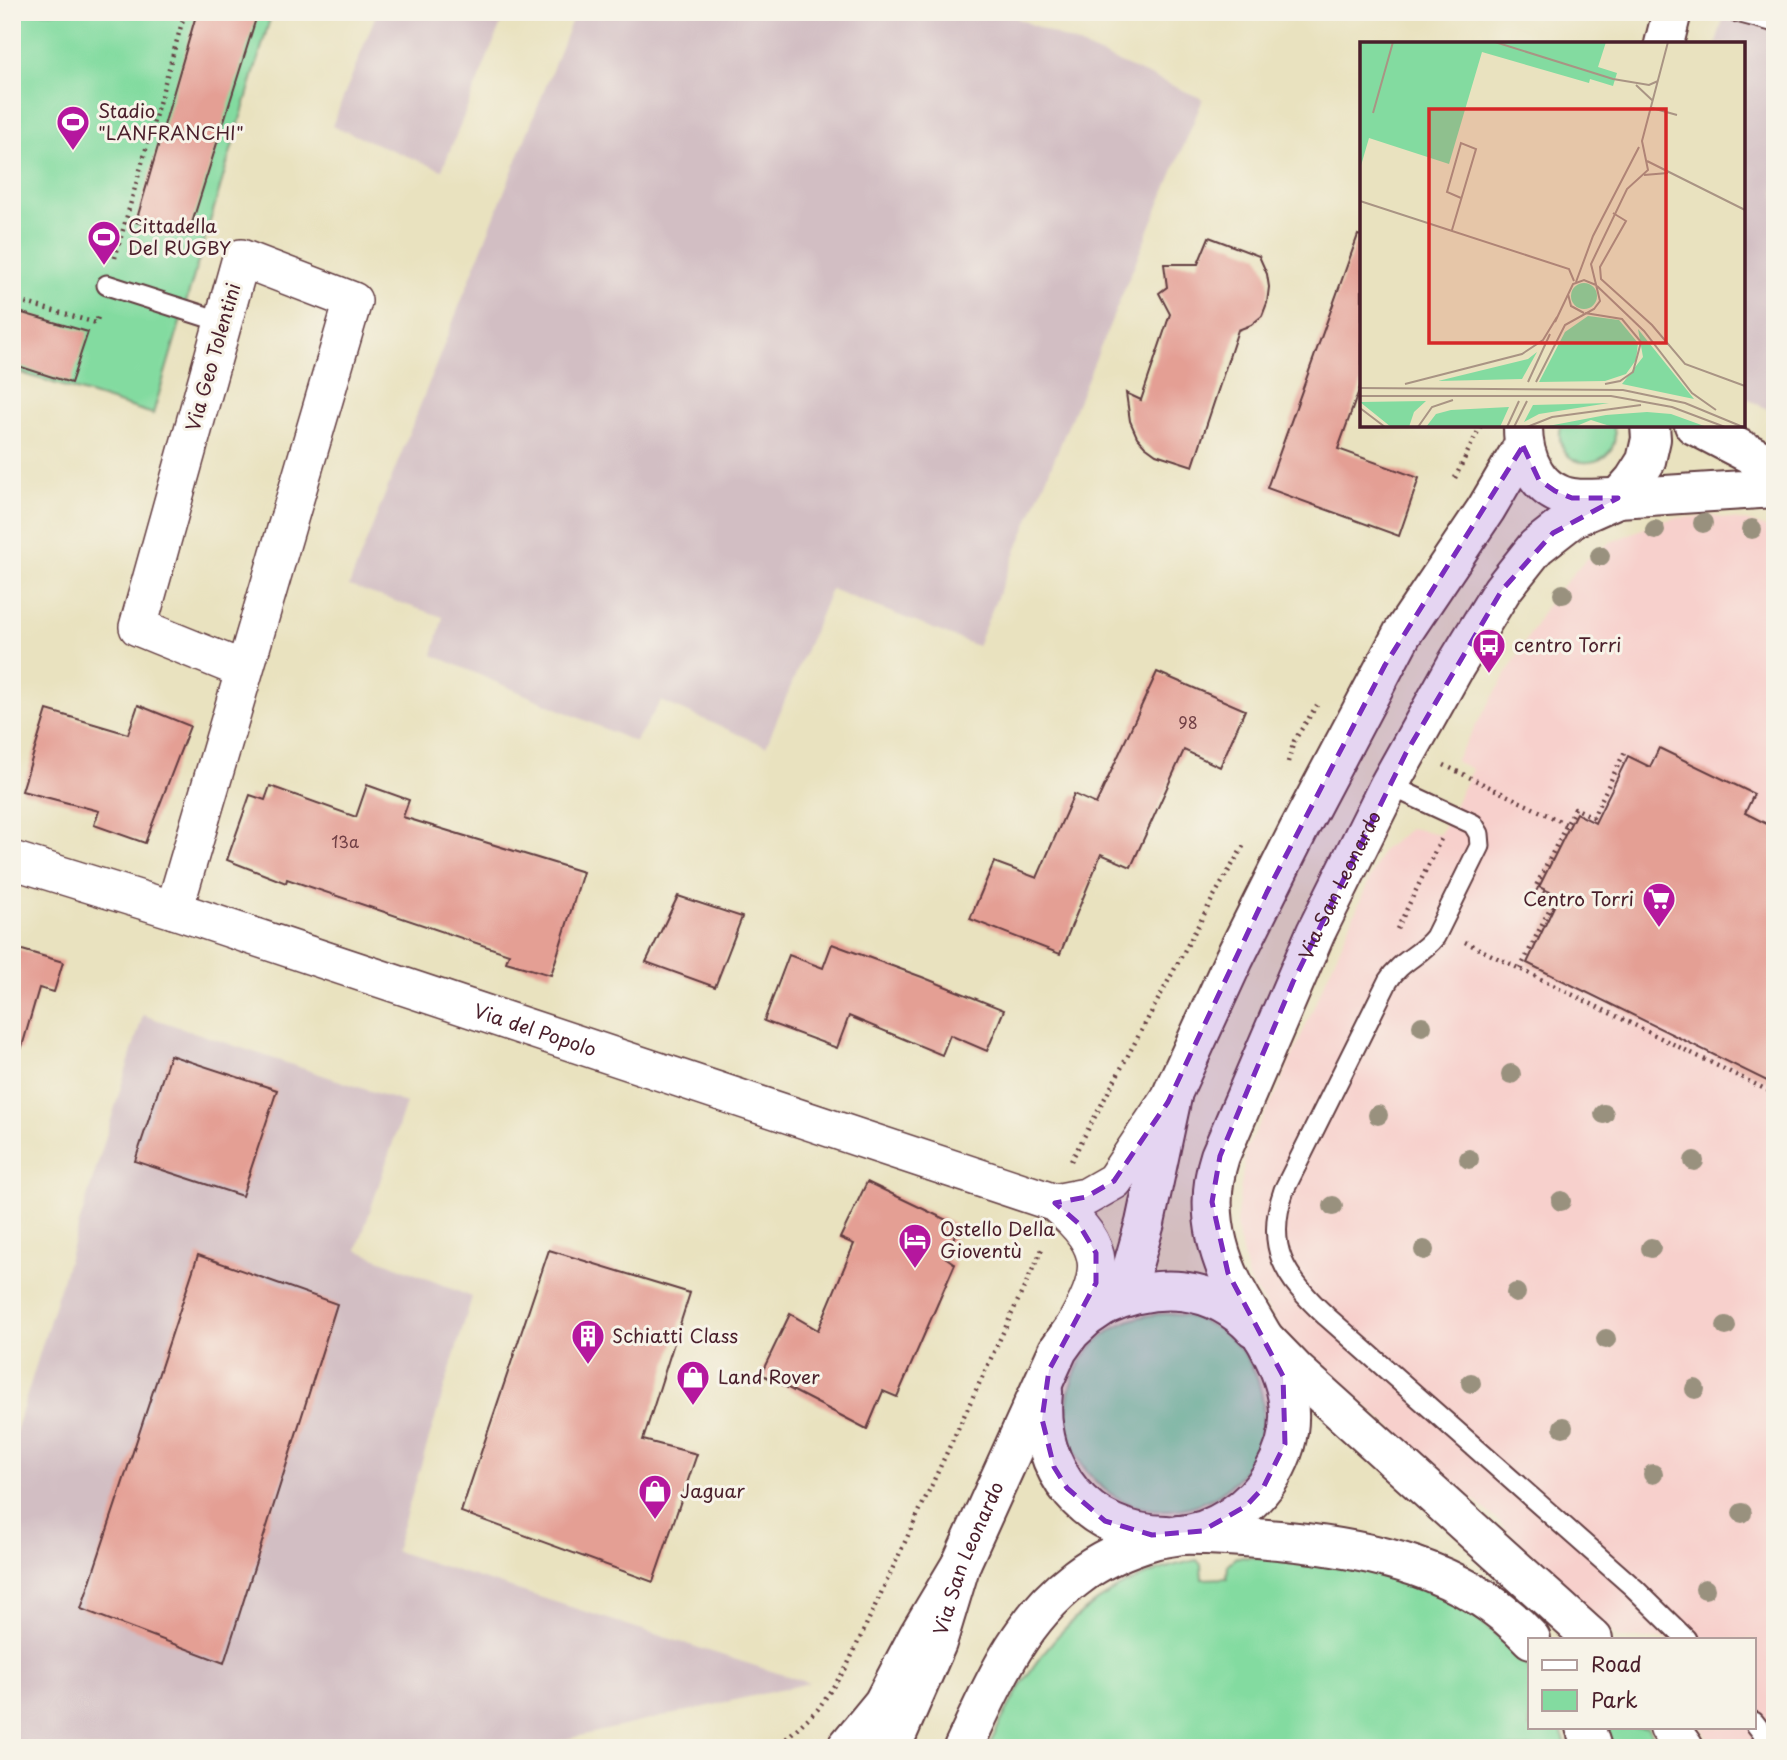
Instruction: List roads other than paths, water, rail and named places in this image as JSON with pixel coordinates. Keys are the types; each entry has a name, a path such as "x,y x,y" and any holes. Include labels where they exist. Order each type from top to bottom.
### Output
{"main road":[{"path":"1664,42 1672,12"},
{"name":"Via San Leonardo","path":"963,1748 1006,1657 1028,1625 1052,1598 1077,1577 1114,1554 1150,1541 1202,1531 1225,1521 1246,1506 1263,1488 1276,1467 1285,1444 1289,1419 1288,1398 1275,1356 1234,1286 1219,1250 1213,1213 1216,1167 1293,982 1389,785 1456,664 1520,564 1536,547 1563,525 1618,498 1646,461 1651,439 1650,427"},
{"path":"1698,427 1775,467"},
{"name":"Via San Leonardo","path":"1523,436 1529,464 1539,480 1555,491 1572,498 1618,498"},
{"name":"Via San Leonardo","path":"891,1748 937,1643 961,1564 1058,1350 1071,1332 1123,1289 1133,1268 1149,1209 1173,1092 1267,892 1385,665 1417,611 1486,509 1523,436"},
{"path":"1618,498 1775,488"},
{"name":"Via San Leonardo","path":"1105,1305 1146,1291 1168,1289 1190,1292 1212,1298 1231,1308 1263,1337"},
{"path":"1263,1337 1296,1371 1592,1638"},
{"name":"Via San Leonardo","path":"1049,1370 1042,1406 1045,1443 1054,1467 1067,1488 1105,1521 1152,1535 1178,1535"},
{"path":"1178,1535 1218,1535 1298,1542 1387,1556 1434,1573 1484,1600 1514,1622 1530,1638"},
{"path":"846,1748 883,1703 918,1636 961,1564"},
{"path":"1585,1728 1592,1748"},
{"path":"1670,1728 1684,1748"}],"street":[{"name":"Via Geo Tolentini","path":"174,910 353,301 241,258 138,627 244,670"},
{"name":"Via del Popolo","path":"12,860 174,910 1055,1203 1078,1223 1096,1253 1096,1283 1071,1332"},
{"path":"1055,1203 1086,1197 1114,1181 1173,1092"}],"lane":[{"path":"1737,12 1775,22"},
{"path":"107,285 223,322"},
{"path":"1389,785 1473,824 1479,834 1479,850 1440,929 1429,944 1398,966 1388,981 1284,1190 1276,1227 1282,1265 1293,1282 1325,1316 1634,1588 1685,1638"},
{"path":"1756,1725 1774,1748"}],"place":[{"name":"Stadio \"LANFRANCHI\"","path":"73,152"},
{"name":"Cittadella Del RUGBY","path":"104,267"},
{"name":"centro Torri","path":"1489,675"},
{"name":"Centro Torri","path":"1659,929"},
{"name":"Ostello Della Gioventù","path":"915,1270"},
{"name":"Schiatti Class","path":"588,1366"},
{"name":"Land Rover","path":"693,1407"},
{"name":"Jaguar","path":"655,1521"}]}
